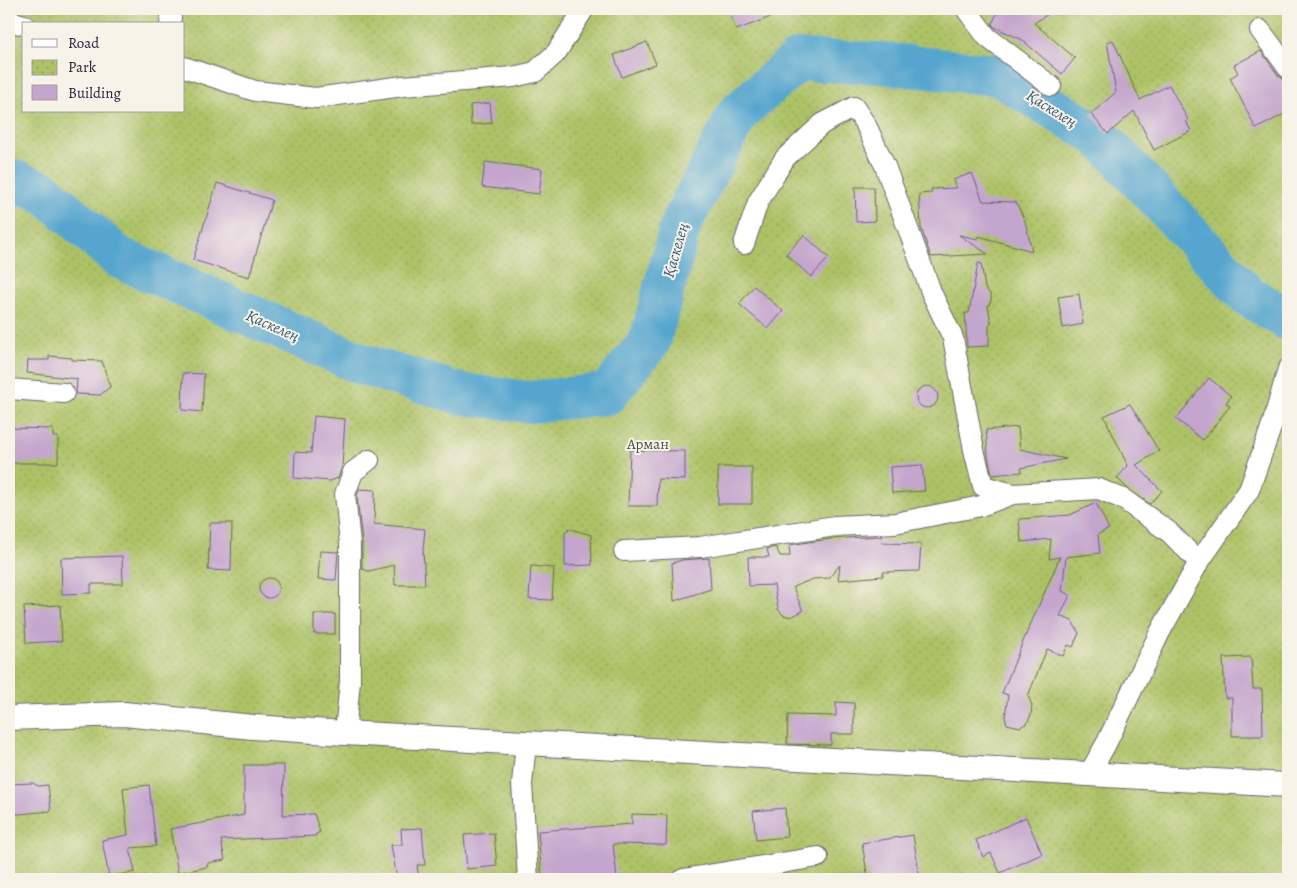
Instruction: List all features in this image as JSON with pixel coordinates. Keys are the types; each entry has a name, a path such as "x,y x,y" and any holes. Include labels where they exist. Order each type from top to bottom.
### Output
{"street":[{"path":"185,67 255,91 316,98 403,86 513,77 535,72 556,53 584,9"},
{"path":"966,9 987,37 1051,86"},
{"path":"9,21 22,24"},
{"path":"1260,30 1288,68"},
{"path":"744,244 758,202 785,158 822,124 854,107 866,125 885,166 932,294 953,338 974,450 983,486 1013,494 1099,490 1123,499 1169,532 1199,562"},
{"path":"1089,774 1106,744 1160,632 1199,562 1249,490 1273,422 1288,369"},
{"path":"9,389 64,393"},
{"path":"345,733 350,680 350,554 345,494 353,472 368,460"},
{"path":"624,551 700,547 835,526 895,523 981,506 1013,494"},
{"path":"9,718 124,714 253,727 345,733 1288,785"},
{"path":"526,743 522,784 528,879"},
{"path":"683,879 818,857"}],"green space":[{"name":"Арман","path":"9,9 1288,9 1288,879 9,879"}],"building":[{"path":"728,9 787,9 787,11 736,30"},
{"path":"999,9 1056,9 1034,23 1075,58 1062,74 1021,39 994,27 992,24"},
{"path":"1113,40 1140,100 1169,85 1188,120 1186,121 1191,131 1154,150 1134,111 1108,134 1091,114 1116,92 1107,42"},
{"path":"647,42 656,64 622,77 614,55"},
{"path":"1261,51 1283,79 1288,89 1288,112 1256,129 1230,78 1238,73 1234,65"},
{"path":"490,103 492,123 471,125 470,105"},
{"path":"485,162 542,169 539,194 482,187"},
{"path":"972,173 983,201 1016,202 1025,221 1032,251 978,236 978,239 959,235 988,254 931,257 921,228 919,194 932,193 931,189 956,188 953,180"},
{"path":"217,183 272,200 249,277 193,260"},
{"path":"855,187 874,187 875,221 856,222"},
{"path":"804,235 829,258 811,277 786,254"},
{"path":"978,263 981,263 985,288 991,295 991,301 988,306 991,323 989,326 989,346 967,347 965,313 969,313"},
{"path":"754,286 783,311 768,329 739,304"},
{"path":"1079,294 1083,324 1063,328 1058,297"},
{"path":"49,356 72,358 72,360 102,361 110,387 100,395 76,394 77,379 27,373 28,360 49,360"},
{"path":"183,373 204,374 202,412 182,410"},
{"path":"1209,378 1231,396 1226,403 1230,406 1203,440 1176,419"},
{"path":"927,386 935,389 938,397 935,405 927,408 919,405 916,397 919,389"},
{"path":"1130,404 1159,451 1136,465 1162,491 1150,504 1127,488 1117,478 1128,466 1104,416"},
{"path":"314,416 345,419 342,467 338,478 330,481 294,478 295,452 311,453"},
{"path":"1018,427 1020,449 1066,459 1021,468 1022,472 992,475 986,430"},
{"path":"11,428 53,429 53,437 58,437 58,463 11,463"},
{"path":"630,450 685,451 685,480 658,479 657,506 628,506"},
{"path":"922,465 925,491 892,493 890,467"},
{"path":"718,467 752,467 752,504 718,504"},
{"path":"359,489 375,490 374,524 425,529 423,550 425,585 395,585 394,565 369,571 362,569 362,543 357,496"},
{"path":"1096,503 1109,529 1098,534 1100,553 1066,557 1062,591 1070,595 1060,616 1072,621 1079,633 1073,647 1068,645 1063,656 1047,649 1028,696 1032,705 1031,715 1027,723 1020,727 1007,724 1005,717 1008,695 1002,693 1060,557 1049,559 1051,539 1021,542 1019,519 1070,515"},
{"path":"210,523 232,523 231,571 208,570"},
{"path":"568,528 591,535 592,565 565,566 565,531 568,531"},
{"path":"881,536 882,543 921,544 919,571 883,572 883,576 838,580 840,565 829,578 813,579 793,587 803,611 791,617 783,615 778,609 774,585 749,586 748,557 769,557 767,549 776,547 780,556 790,556 789,545 829,539"},
{"path":"320,551 338,552 336,580 318,579"},
{"path":"122,556 123,584 91,584 91,593 62,594 61,558"},
{"path":"709,558 711,589 674,601 672,563 682,560"},
{"path":"531,566 554,568 552,600 529,599"},
{"path":"269,578 276,581 279,588 276,595 269,598 262,595 259,588 262,581"},
{"path":"60,605 62,641 26,643 24,607"},
{"path":"314,614 335,614 335,634 314,634"},
{"path":"1251,657 1253,689 1262,689 1263,736 1232,736 1232,698 1225,698 1223,658"},
{"path":"836,702 854,703 854,734 831,734 831,745 787,744 788,715 836,716"},
{"path":"244,765 284,765 283,815 314,814 320,832 316,836 221,840 225,860 208,863 207,867 178,873 170,829 244,815"},
{"path":"33,783 38,786 48,785 51,811 9,815 9,784"},
{"path":"149,785 156,846 130,848 135,872 109,877 102,840 128,835 123,788"},
{"path":"785,808 787,837 756,840 753,811"},
{"path":"632,814 667,815 666,845 613,844 617,879 542,879 538,831 632,824"},
{"path":"1026,817 1042,854 1000,873 991,853 983,857 976,840"},
{"path":"422,828 425,865 417,865 419,879 397,879 391,845 402,845 401,829"},
{"path":"494,833 497,866 467,869 464,835"},
{"path":"913,835 920,879 868,879 862,843"}],"waterway":[{"name":"Қаскелең","path":"9,179 44,192 118,257 361,364 461,394 530,402 607,394 650,341 681,224 738,113 798,60 879,63 998,75 1099,136 1247,295 1288,320"}]}
